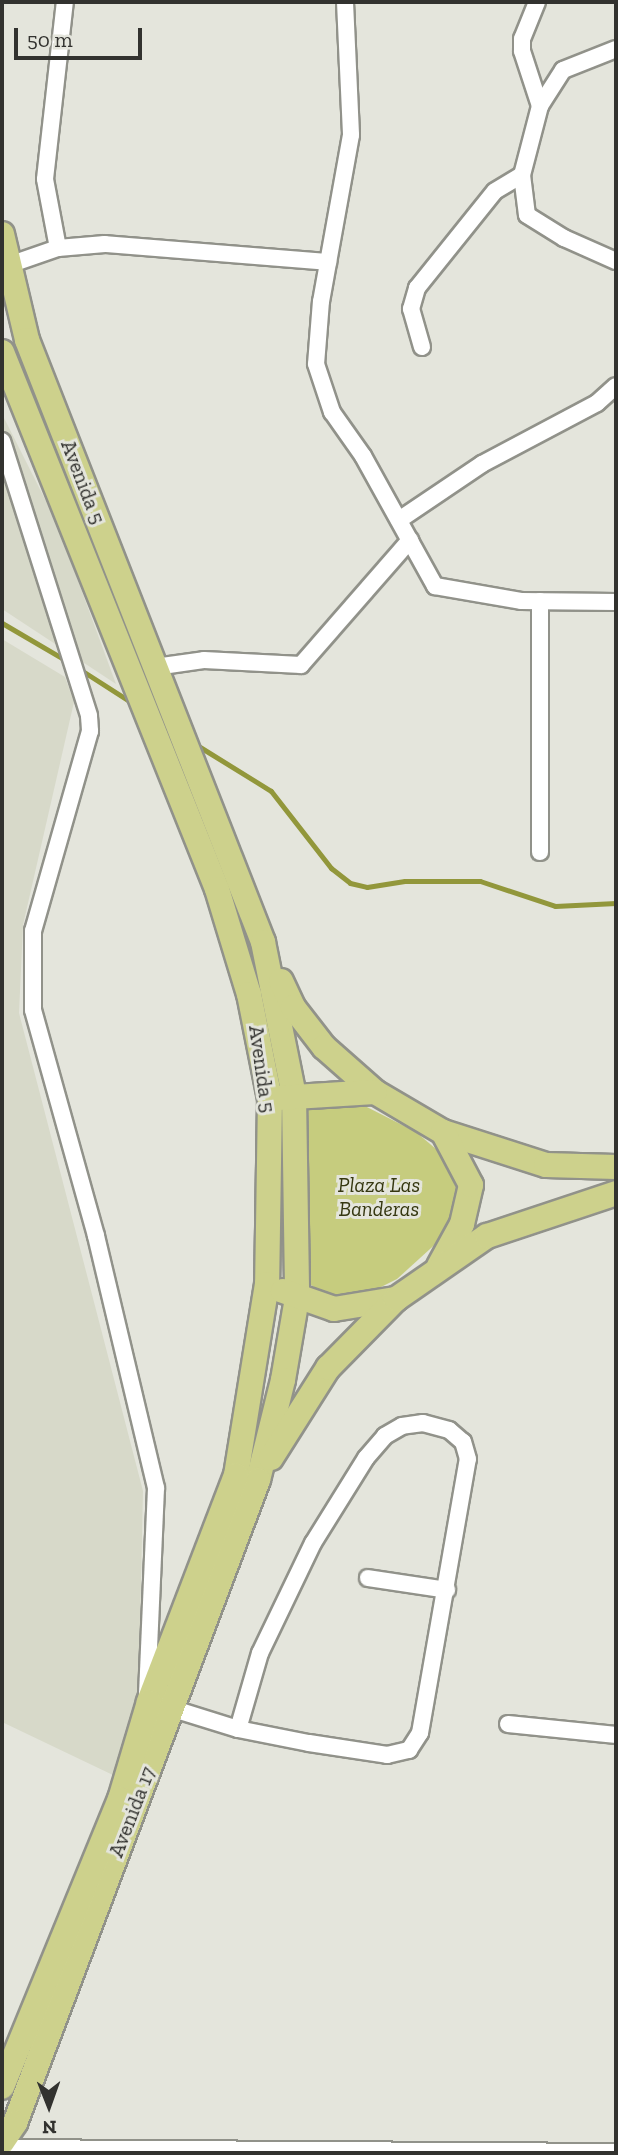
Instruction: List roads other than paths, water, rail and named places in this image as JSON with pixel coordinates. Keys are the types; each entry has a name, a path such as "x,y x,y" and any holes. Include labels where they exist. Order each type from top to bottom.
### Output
{"main road":[{"name":"Avenida 5","path":"2,234 5,267 27,340 263,942 282,1097 296,1298 284,1380 247,1477"},
{"name":"Avenida 5","path":"2,352 221,902 282,1097 267,1284 247,1477"},
{"path":"263,942 293,1007 324,1046 375,1093 443,1132 546,1165 616,1167"},
{"path":"282,1097 375,1093"},
{"path":"437,1269 462,1224 471,1185 443,1132"},
{"path":"247,1477 328,1368 396,1299 487,1236 616,1193"},
{"path":"267,1284 296,1298 334,1309 396,1299"},
{"name":"Avenida 17","path":"2,2142 15,2123 160,1705 247,1477"},
{"name":"Avenida 17","path":"2,2087 160,1705"}],"street":[{"path":"58,248 45,179 65,2"},
{"path":"345,2 351,135 328,262 316,364 332,412 399,520 435,586 540,601 616,602"},
{"path":"537,2 522,39 522,51 540,106"},
{"path":"616,49 563,71 540,106 522,175 527,215 564,238 616,261"},
{"path":"422,347 411,309 417,288 495,191 522,175"},
{"path":"5,267 58,248 105,244 196,248 328,262"},
{"path":"399,520 482,464 597,403 616,386"},
{"path":"2,441 89,716 90,731 33,931 33,1010 96,1236 156,1488 160,1705 238,1729 387,1755 408,1750 420,1733 468,1459 463,1442 449,1430 423,1423 402,1426 385,1436 366,1458 313,1543 260,1653 238,1729"},
{"path":"155,667 204,660 301,665 410,540"},
{"path":"540,601 540,852"},
{"path":"368,1578 447,1590"},
{"path":"508,1724 616,1735"},
{"path":"2,2148 616,2152"}],"waterway":[{"path":"2,623 62,658"},
{"path":"84,672 134,704"},
{"path":"195,744 271,791 331,868 350,883 367,887 405,881 480,881 555,906 616,903"}],"park label":[{"name":"Plaza Las Banderas","path":"379,1197"}]}
